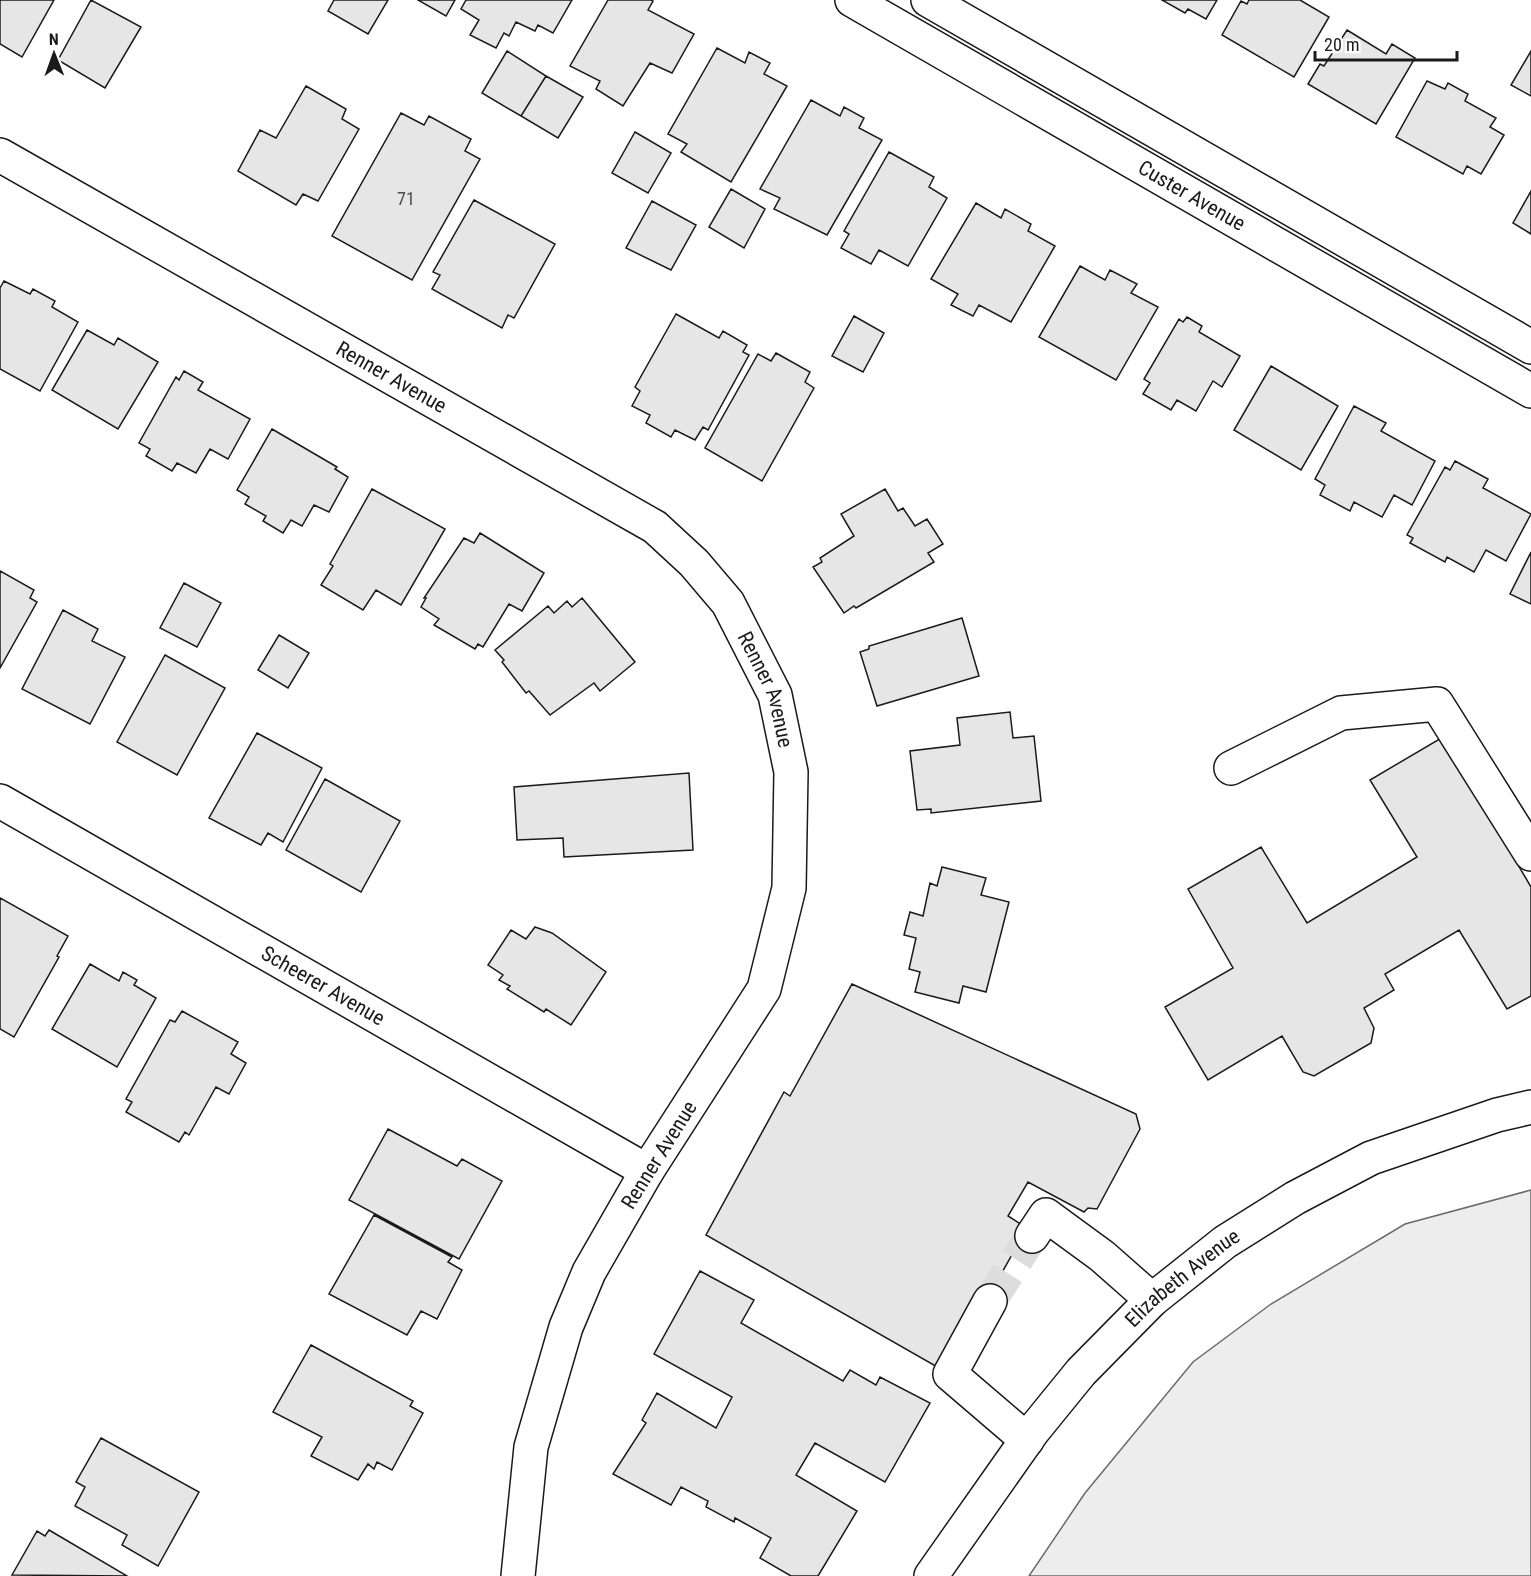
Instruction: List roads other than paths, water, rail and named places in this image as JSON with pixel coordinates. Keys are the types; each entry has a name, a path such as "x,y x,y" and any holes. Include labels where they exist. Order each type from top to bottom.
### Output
{"street":[{"name":"Custer Avenue","path":"852,0 1531,392"},
{"name":"Custer Avenue","path":"928,0 1531,347"},
{"name":"Renner Avenue","path":"0,155 655,527 694,563 728,603 775,694 791,772 789,888 764,989 647,1171 590,1272 566,1328 531,1447 518,1576"},
{"path":"1195,198 1216,166"},
{"path":"1231,768 1341,713 1437,704 1531,854"},
{"name":"Scheerer Avenue","path":"0,801 647,1171"},
{"name":"Elizabeth Avenue","path":"931,1576 1027,1440 1081,1372 1152,1300 1225,1242 1295,1198 1371,1158 1497,1115 1531,1107"},
{"path":"1032,1236 1046,1215 1102,1256 1152,1300"},
{"path":"990,1301 950,1374 1027,1440"}],"tunnel":[{"path":"990,1301 1032,1236"}]}
